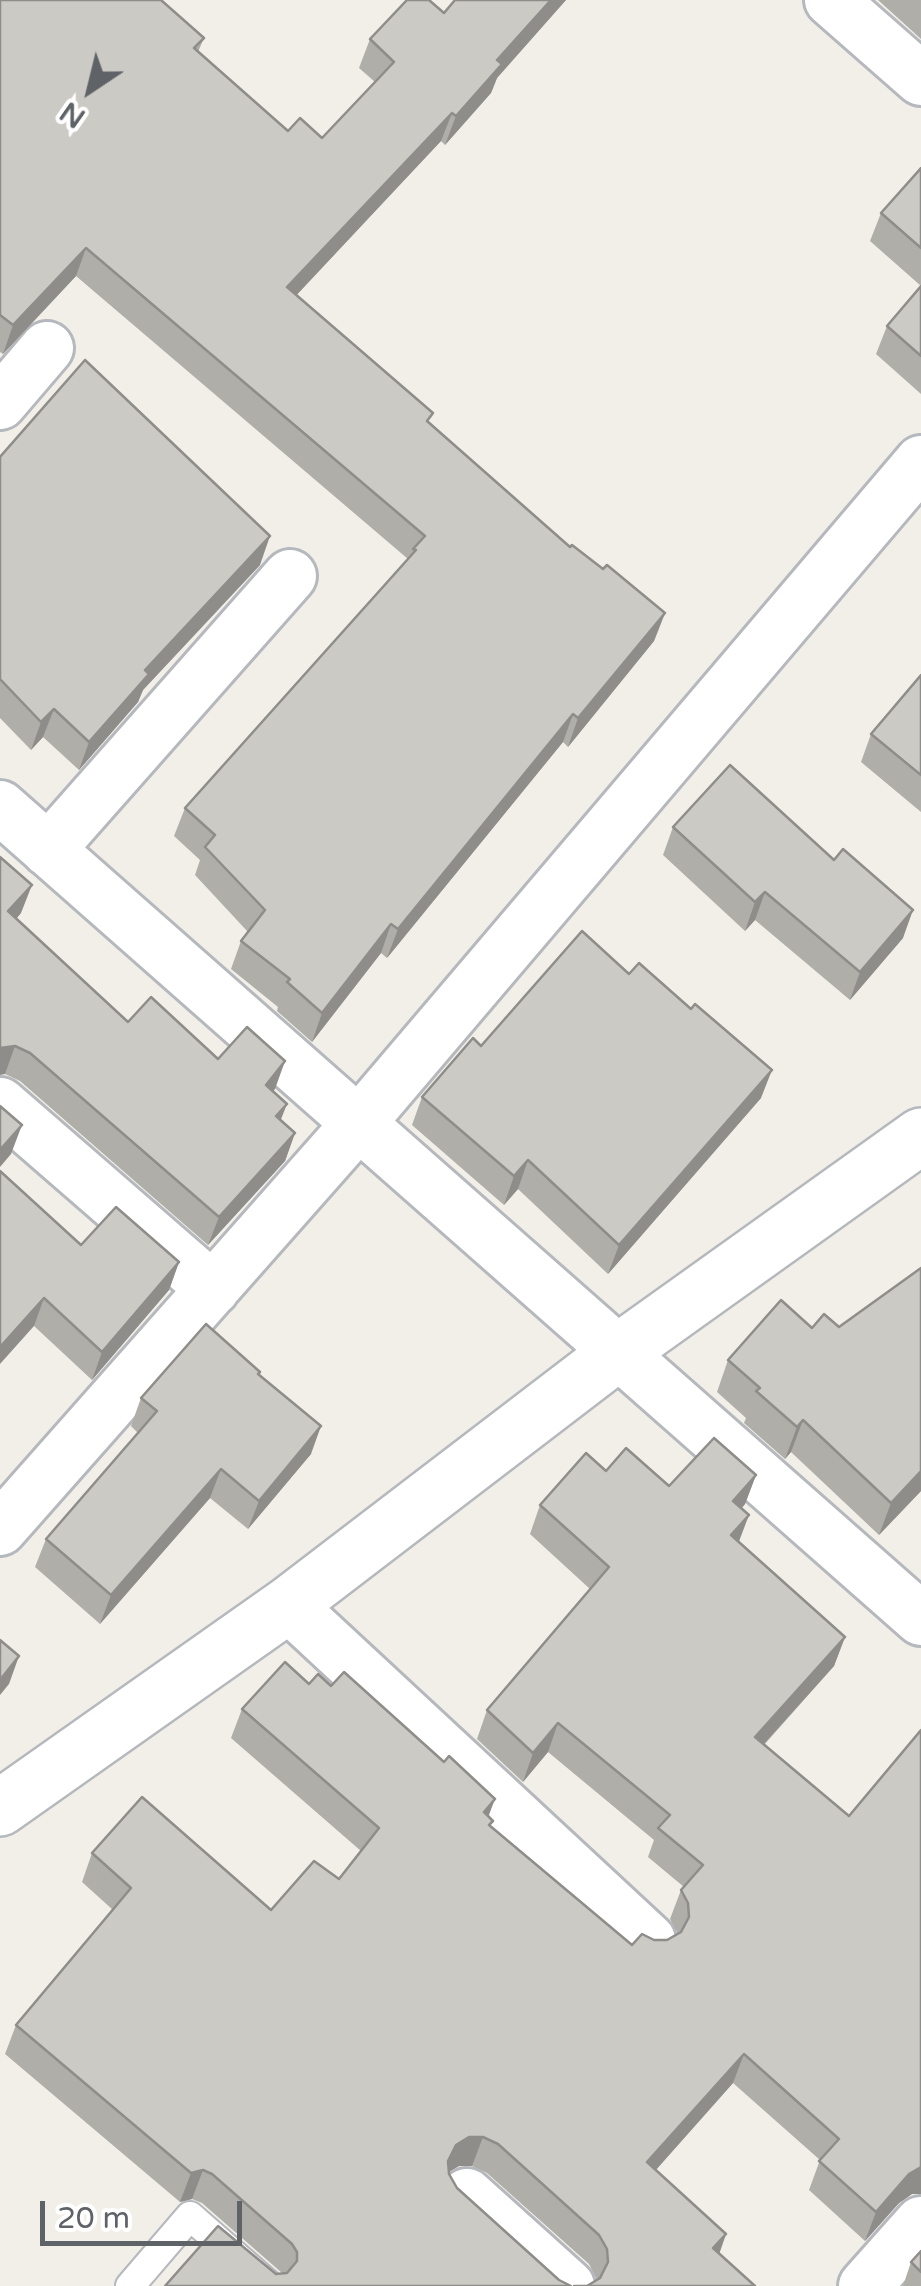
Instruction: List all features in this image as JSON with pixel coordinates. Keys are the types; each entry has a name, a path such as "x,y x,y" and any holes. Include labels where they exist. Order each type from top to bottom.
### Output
{"street":[{"path":"831,0 921,79"},
{"path":"0,403 47,348"},
{"path":"0,1529 358,1124 921,462"},
{"path":"48,850 290,576"},
{"path":"0,807 921,1619"},
{"path":"0,1104 213,1289"},
{"path":"0,1808 288,1605 620,1351 921,1136"},
{"path":"288,1605 649,1940"},
{"path":"467,2195 568,2286"},
{"path":"865,2286 921,2223"}],"lane":[{"path":"130,2286 190,2216 270,2286"}],"building":[{"path":"0,0 161,0 204,38 194,48 288,131 300,118 322,138 394,62 370,39 407,0 429,0 444,13 455,0 551,0 497,60 502,64 456,116 452,113 287,287 433,413 427,421 570,547 603,569 607,565 665,613 578,718 573,714 398,929 391,924 322,1013 287,982 290,979 241,941 265,910 205,847 215,835 185,808 425,536 86,248 13,325 0,315"},
{"path":"921,168 921,248 881,213"},
{"path":"921,286 921,356 887,326"},
{"path":"85,360 270,536 145,670 149,674 89,742 54,709 41,722 0,679 0,457"},
{"path":"921,675 921,775 871,734"},
{"path":"730,765 834,860 843,849 913,910 860,972 765,892 755,902 673,827"},
{"path":"0,857 32,885 8,911 128,1022 151,997 218,1059 247,1027 285,1061 266,1085 287,1104 276,1116 295,1133 219,1217 30,1053 15,1046 0,1048"},
{"path":"582,931 629,974 639,963 691,1009 695,1004 772,1070 619,1245 528,1160 514,1176 422,1097 473,1038 481,1046"},
{"path":"0,1106 22,1125 0,1150"},
{"path":"0,1171 81,1245 116,1207 179,1262 102,1352 44,1298 0,1347"},
{"path":"921,1268 921,1471 891,1503 803,1420 797,1427 728,1360 781,1300 812,1328 824,1314 839,1327"},
{"path":"206,1324 321,1426 259,1501 221,1469 111,1595 46,1539 157,1411 141,1398"},
{"path":"714,1438 756,1475 733,1501 749,1515 731,1535 845,1637 755,1737 849,1816 921,1730 921,2167 909,2174 876,2212 819,2161 839,2139 744,2054 647,2162 726,2234 713,2248 755,2286 587,2286 600,2278 608,2262 607,2249 599,2235 498,2144 483,2137 469,2137 456,2145 448,2161 449,2174 457,2188 559,2280 571,2286 165,2286 218,2226 276,2274 287,2273 297,2261 297,2252 212,2174 203,2170 191,2173 16,2025 131,1888 92,1853 142,1797 271,1910 314,1861 339,1879 379,1828 242,1709 285,1662 309,1684 318,1674 331,1686 344,1672 444,1762 449,1756 495,1799 484,1812 493,1821 489,1825 632,1945 642,1934 654,1940 667,1940 681,1932 689,1917 688,1903 681,1890 703,1865 658,1828 670,1815 558,1723 533,1753 487,1710 609,1567 540,1505 586,1453 606,1471 626,1448 669,1486"},
{"path":"0,1640 19,1656 0,1680"},
{"path":"921,2251 921,2272 911,2262"}]}
